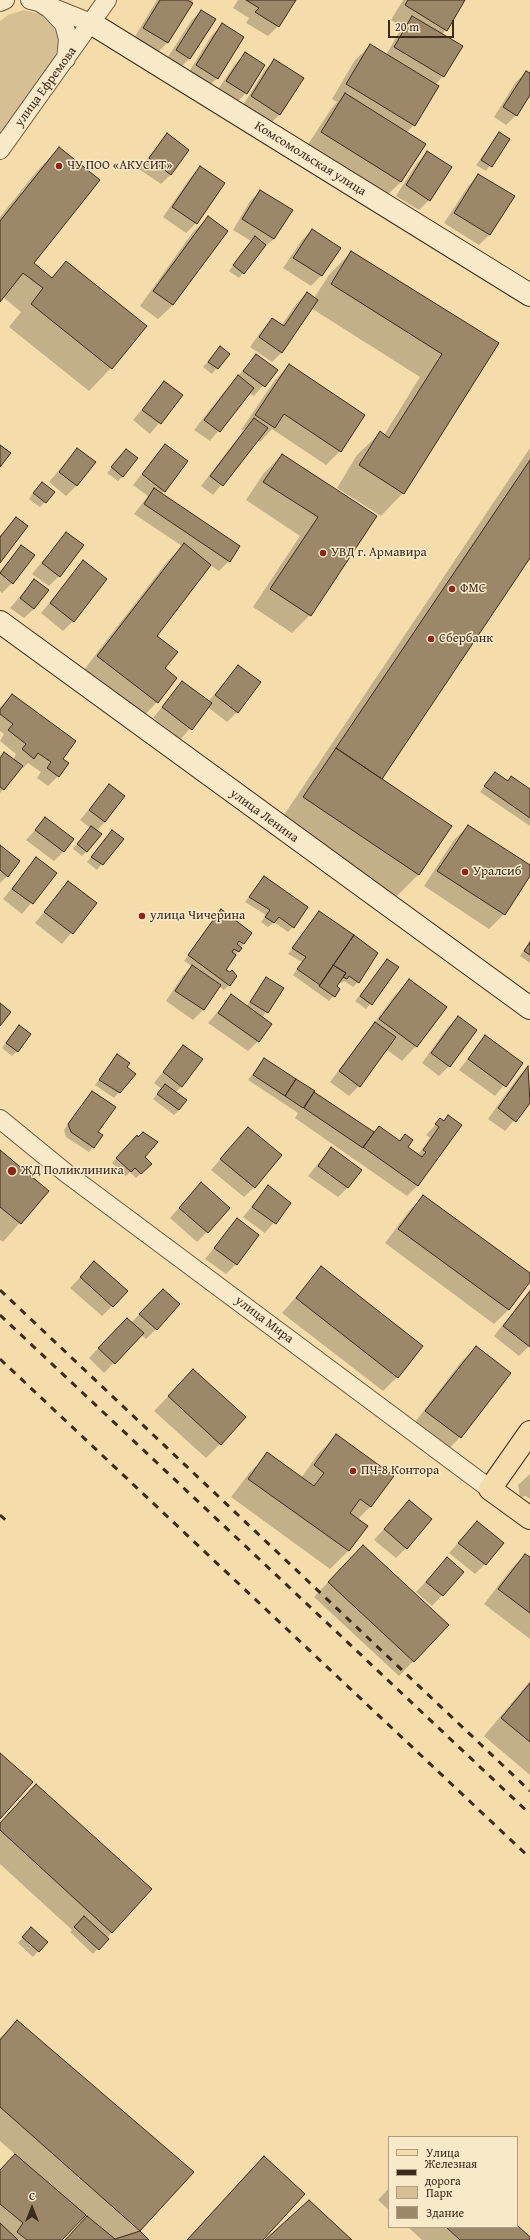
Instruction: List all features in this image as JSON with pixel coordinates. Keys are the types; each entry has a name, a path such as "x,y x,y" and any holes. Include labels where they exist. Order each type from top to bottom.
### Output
{"main road":[{"path":"490,1489 530,1432"},
{"name":"улица Мира","path":"490,1489 530,1518"}],"street":[{"path":"0,2 5,0"},
{"path":"68,0 91,23"},
{"name":"улица Ефремова","path":"0,150 107,0"},
{"path":"35,1 91,23"},
{"path":"35,1 50,9 64,24 68,39 66,59"},
{"name":"Комсомольская улица","path":"91,23 530,295"},
{"name":"улица Ленина","path":"0,622 530,1008"},
{"name":"улица Мира","path":"0,1119 66,1173 490,1489"}],"green space":[{"path":"24,10 39,14 52,23 58,37 56,54 50,65 0,133 0,21 8,15"}],"building":[{"path":"160,0 187,0 193,3 168,43 143,28"},
{"path":"246,0 296,0 279,27 255,12 259,8"},
{"path":"408,0 465,0 447,31 405,5"},
{"path":"201,10 216,19 190,59 176,50"},
{"path":"412,16 463,46 444,77 394,47"},
{"path":"222,23 244,37 218,79 196,65"},
{"path":"370,44 439,86 415,126 346,84"},
{"path":"245,52 265,65 247,94 226,81"},
{"path":"274,59 304,78 280,115 251,96"},
{"path":"526,71 530,73 530,95 517,116 503,107"},
{"path":"345,93 426,144 401,182 321,132"},
{"path":"499,132 510,139 492,167 481,160"},
{"path":"167,133 189,150 171,175 149,158"},
{"path":"59,147 100,180 34,263 52,278 66,261 147,326 112,369 31,304 43,288 23,273 0,302 0,221"},
{"path":"427,151 452,167 430,201 406,185"},
{"path":"200,166 225,183 197,224 172,207"},
{"path":"478,174 515,196 490,235 454,213"},
{"path":"260,190 293,210 274,239 242,219"},
{"path":"208,216 228,231 173,305 153,291"},
{"path":"312,229 341,248 322,276 293,258"},
{"path":"255,236 266,245 244,274 233,265"},
{"path":"351,251 499,343 404,494 359,465 380,431 389,438 442,354 331,284"},
{"path":"307,292 318,300 282,353 259,337 272,318 284,326"},
{"path":"220,346 230,354 218,369 208,362"},
{"path":"256,354 278,370 265,387 243,371"},
{"path":"289,364 365,415 341,452 284,414 275,428 255,415"},
{"path":"238,375 254,388 220,432 204,420"},
{"path":"164,381 183,395 161,424 142,410"},
{"path":"254,418 268,428 223,486 210,476"},
{"path":"165,444 188,461 165,492 142,474"},
{"path":"0,445 11,453 0,467"},
{"path":"77,448 96,462 77,486 59,472"},
{"path":"126,449 138,458 123,477 111,467"},
{"name":"УВД г. Армавира","path":"282,454 377,516 311,616 270,589 318,517 263,482"},
{"path":"530,460 530,558 382,779 336,748"},
{"path":"42,482 55,492 46,503 33,493"},
{"path":"154,488 240,546 230,562 144,504"},
{"path":"16,517 28,526 0,563 0,537"},
{"path":"66,532 84,545 60,577 42,563"},
{"path":"184,543 211,565 157,636 178,652 165,668 177,678 158,703 97,656"},
{"path":"21,545 35,555 13,584 0,573"},
{"path":"83,560 107,579 74,622 50,603"},
{"path":"34,579 49,590 34,609 20,598"},
{"path":"238,665 261,682 238,713 215,695"},
{"path":"182,681 212,703 192,730 162,707"},
{"path":"12,694 76,741 63,759 69,763 59,777 47,768 51,762 38,753 34,759 22,749 26,744 8,730 13,724 0,714 0,710"},
{"path":"336,748 452,826 419,875 303,797"},
{"path":"4,752 23,766 4,790 0,787 0,758"},
{"path":"495,772 508,781 511,776 530,789 530,818 484,786"},
{"path":"109,784 125,796 105,822 89,810"},
{"path":"45,817 74,839 64,852 35,830"},
{"path":"468,825 530,865 530,876 505,915 437,871"},
{"path":"91,826 102,834 87,852 77,844"},
{"path":"112,830 124,839 103,865 91,857"},
{"path":"0,845 20,861 8,877 0,870"},
{"path":"36,857 57,873 33,904 12,889"},
{"path":"264,876 308,907 294,928 279,917 274,923 265,917 270,910 249,897"},
{"path":"68,881 97,903 73,934 44,912"},
{"path":"221,909 252,933 244,944 239,941 237,944 242,948 239,952 234,949 232,952 236,955 226,970 230,972 232,970 237,976 230,986 188,955"},
{"path":"319,911 354,935 320,985 297,969 306,957 292,948"},
{"path":"354,935 378,953 359,983 349,976 347,979 343,977 346,973 333,965"},
{"path":"530,942 530,955 524,951"},
{"path":"387,959 399,967 372,1005 360,996"},
{"path":"192,965 221,985 204,1010 175,991"},
{"path":"333,965 346,973 337,986 340,989 335,997 319,986"},
{"path":"266,977 284,988 268,1013 250,1002"},
{"path":"409,979 447,1007 417,1047 379,1019"},
{"path":"231,994 272,1024 259,1042 218,1013"},
{"path":"0,1003 11,1012 0,1026"},
{"path":"458,1016 477,1030 450,1067 431,1053"},
{"path":"375,1022 396,1037 360,1087 339,1071"},
{"path":"19,1025 31,1034 18,1052 6,1043"},
{"path":"485,1035 523,1063 506,1087 468,1059"},
{"path":"183,1045 203,1059 182,1087 163,1072"},
{"path":"117,1054 130,1063 127,1067 136,1074 120,1093 99,1080"},
{"path":"264,1058 296,1079 285,1096 253,1075"},
{"path":"528,1066 530,1103 516,1122 498,1108"},
{"path":"296,1079 315,1091 303,1108 285,1096"},
{"path":"165,1084 187,1100 179,1110 157,1094"},
{"path":"92,1091 116,1107 98,1132 103,1135 94,1148 71,1132 68,1124"},
{"path":"314,1092 374,1132 363,1148 304,1108"},
{"path":"448,1115 462,1125 418,1186 363,1147 379,1126 400,1141 405,1134 413,1140 408,1147 422,1157 426,1152 423,1150 439,1127 435,1124 440,1118 444,1121"},
{"path":"248,1127 282,1155 255,1188 220,1159"},
{"path":"143,1132 158,1142 145,1157 152,1164 141,1174 135,1168 131,1172 116,1158 137,1135 138,1137"},
{"path":"331,1147 362,1170 348,1188 318,1166"},
{"name":"ЖД Поликлиника","path":"0,1150 49,1191 21,1224 0,1207"},
{"path":"201,1182 230,1208 208,1233 179,1208"},
{"path":"268,1185 291,1203 276,1224 252,1207"},
{"path":"423,1195 530,1273 530,1282 509,1310 398,1229"},
{"path":"237,1218 259,1235 237,1265 214,1248"},
{"path":"94,1261 128,1291 113,1307 80,1277"},
{"path":"321,1266 423,1346 398,1378 296,1298"},
{"path":"163,1289 180,1304 157,1330 139,1314"},
{"path":"530,1291 530,1347 503,1326"},
{"path":"127,1318 144,1333 115,1364 98,1348"},
{"path":"476,1346 511,1373 461,1438 425,1411"},
{"path":"193,1369 246,1417 221,1445 168,1396"},
{"path":"336,1434 394,1476 371,1507 360,1499 350,1513 368,1526 349,1551 248,1479 267,1452 314,1486 324,1473 314,1465"},
{"path":"409,1500 432,1519 407,1549 384,1529"},
{"path":"477,1521 504,1543 486,1565 458,1543"},
{"path":"363,1545 449,1625 414,1662 328,1582"},
{"path":"525,1554 530,1557 530,1613 498,1589"},
{"path":"447,1557 464,1572 443,1596 426,1582"},
{"path":"530,1683 530,1742 501,1718"},
{"path":"0,1753 33,1782 0,1819"},
{"path":"36,1784 152,1889 112,1933 0,1830 0,1823"},
{"path":"84,1916 109,1939 99,1950 74,1927"},
{"path":"31,1927 48,1942 39,1952 22,1937"},
{"path":"17,2020 194,2172 140,2231 0,2107 0,2040"},
{"path":"15,2154 86,2215 62,2240 27,2240 17,2232 23,2223 0,2204 0,2170"},
{"path":"264,2156 305,2194 263,2240 187,2240"},
{"path":"309,2200 352,2240 265,2240"},
{"path":"87,2216 115,2239 140,2231 149,2240 65,2240"},
{"path":"0,2223 18,2240 0,2240"},
{"path":"518,2226 530,2237 530,2240 460,2240 447,2228 518,2228"}],"railway":[{"path":"0,1290 530,1791"},
{"path":"0,1315 530,1814"},
{"path":"0,1359 530,1858"},
{"path":"0,1515 9,1523"}],"place":[{"name":"ЧУ ПОО «АКУСИТ»","path":"59,166"},
{"name":"УВД г. Армавира","path":"323,553"},
{"name":"ФМС","path":"452,589"},
{"name":"Сбербанк","path":"431,639"},
{"name":"Уралсиб","path":"465,872"},
{"name":"улица Чичерина","path":"142,916"},
{"name":"ЖД Поликлиника","path":"12,1171"},
{"name":"ПЧ-8 Контора","path":"353,1471"}]}
